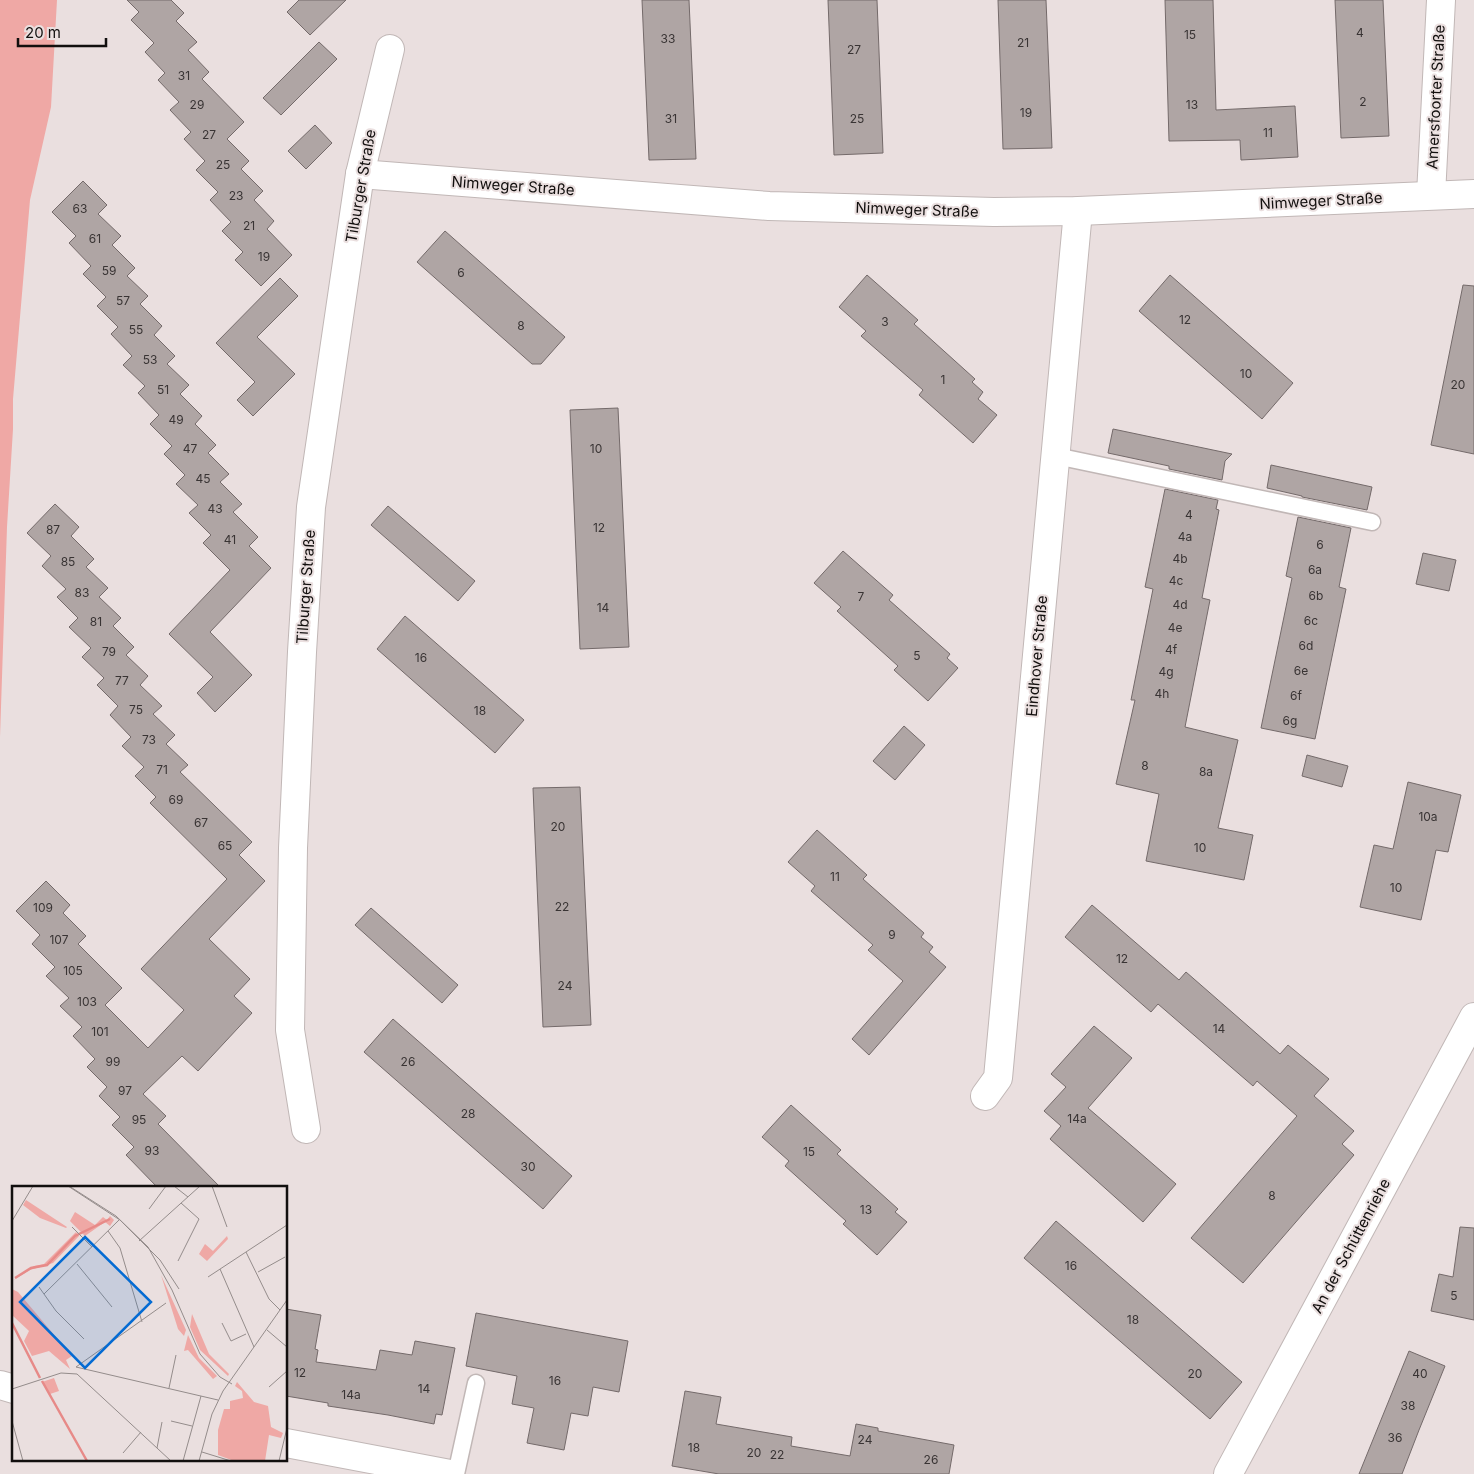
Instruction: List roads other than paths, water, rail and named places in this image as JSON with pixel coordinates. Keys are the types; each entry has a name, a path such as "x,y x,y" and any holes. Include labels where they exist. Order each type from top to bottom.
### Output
{"street":[{"name":"Amersfoorter Straße","path":"1431,195 1441,0"},
{"name":"Tilburger Straße","path":"306,1129 290,1030 293,848 311,507 360,174 390,50"},
{"name":"Nimweger Straße","path":"360,174 769,206 994,212 1078,211 1474,194"},
{"name":"Eindhover Straße","path":"985,1096 998,1078 1078,211"},
{"name":"An der Schüttenriehe","path":"1228,1474 1474,1017"},
{"path":"288,1443 450,1474"}],"lane":[{"path":"1056,456 1372,522"},
{"path":"456,1474 476,1383"}]}
